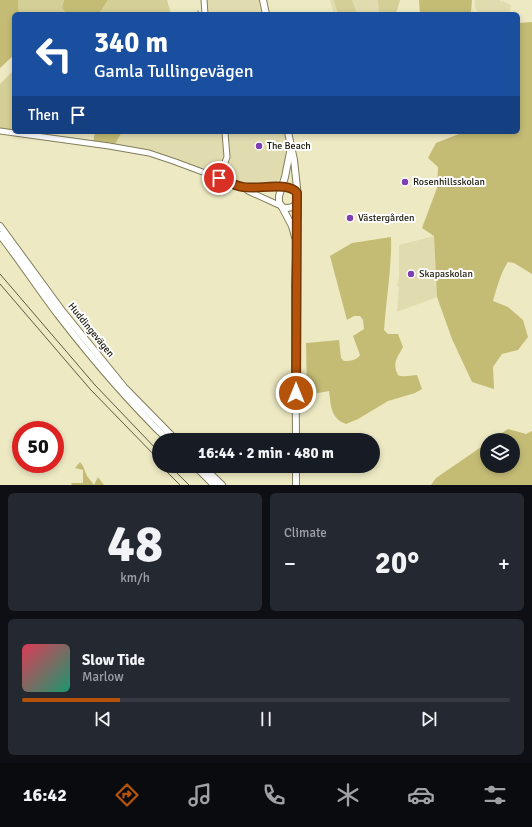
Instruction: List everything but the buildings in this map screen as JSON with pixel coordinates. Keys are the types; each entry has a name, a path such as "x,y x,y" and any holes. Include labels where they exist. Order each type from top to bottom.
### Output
{"main road":[{"path":"263,0 266,12"},
{"path":"288,134 294,160 296,192 298,197 296,246 296,433"},
{"path":"290,140 290,156 279,199 292,226 296,246"},
{"path":"282,187 290,188 296,192"},
{"path":"282,207 290,208 297,203"},
{"name":"Huddingevägen","path":"0,226 63,312 124,387 169,433"},
{"name":"Huddingevägen","path":"0,235 59,316 89,354 121,391 161,433"},
{"path":"201,473 214,485"},
{"path":"209,473 222,485"},
{"path":"296,473 296,485"}],"street":[{"path":"204,0 205,12"},
{"path":"0,131 12,133"},
{"path":"20,134 142,152 173,161 243,187 248,191 282,207"},
{"path":"219,178 227,157 224,134"},
{"path":"243,187 282,187"}],"shaded area":[{"path":"0,0 18,0 19,12 12,12 12,57 0,68"},
{"path":"18,0 64,0 62,6 65,12 19,12"},
{"path":"64,0 108,0 100,12 65,12 62,7"},
{"path":"108,0 167,0 170,12 100,12"},
{"path":"207,0 261,0 264,12 208,12"},
{"path":"330,0 393,0 394,12 333,12"},
{"path":"334,0 352,0 356,12 337,12"},
{"path":"378,0 400,0 397,12 379,12"},
{"path":"419,0 472,0 471,12 420,12"},
{"path":"475,0 499,0 511,5 509,12 478,12 475,7"},
{"path":"532,22 532,274 514,263 508,262 501,276 493,301 508,307 523,320 528,337 518,350 502,354 493,367 494,389 472,382 452,339 437,297 434,236 422,228 437,188 438,167 428,158 436,143 459,134 520,134 520,23"},
{"path":"12,72 12,130 0,128 0,84"},
{"path":"95,134 121,134 114,146 93,143"},
{"path":"121,134 285,134 287,144 285,162 281,177 275,184 267,186 247,184 233,180 167,156 114,146"},
{"path":"434,236 437,297 397,312 399,287 397,286 399,277 399,245"},
{"path":"391,237 390,272 384,330 388,334 398,334 403,347 395,364 398,375 417,375 422,389 415,393 388,401 358,419 346,424 334,415 329,391 307,395 306,343 339,340 341,358 344,361 354,360 359,357 360,355 353,336 364,329 363,320 360,316 354,316 347,320 330,256 352,243"},
{"path":"508,429 526,434 532,431 532,485 431,485 436,478 480,448 480,473 520,473 520,433 502,433"},
{"path":"80,462 87,476 94,485 72,485 71,483 83,483 83,470 75,468"},
{"path":"98,477 104,485 94,485"}],"railway":[{"path":"0,274 95,385 152,445"},
{"path":"0,284 90,389 152,453"},
{"path":"168,473 180,485"},
{"path":"177,473 189,485"}],"place":[{"name":"The Beach","path":"259,146"},
{"name":"Rosenhillsskolan","path":"405,182"},
{"name":"Västergården","path":"350,218"},
{"name":"Skapaskolan","path":"411,274"}],"route":[{"path":"219,178 243,187 267,188 277,186 290,188 297,193 296,393"}]}
